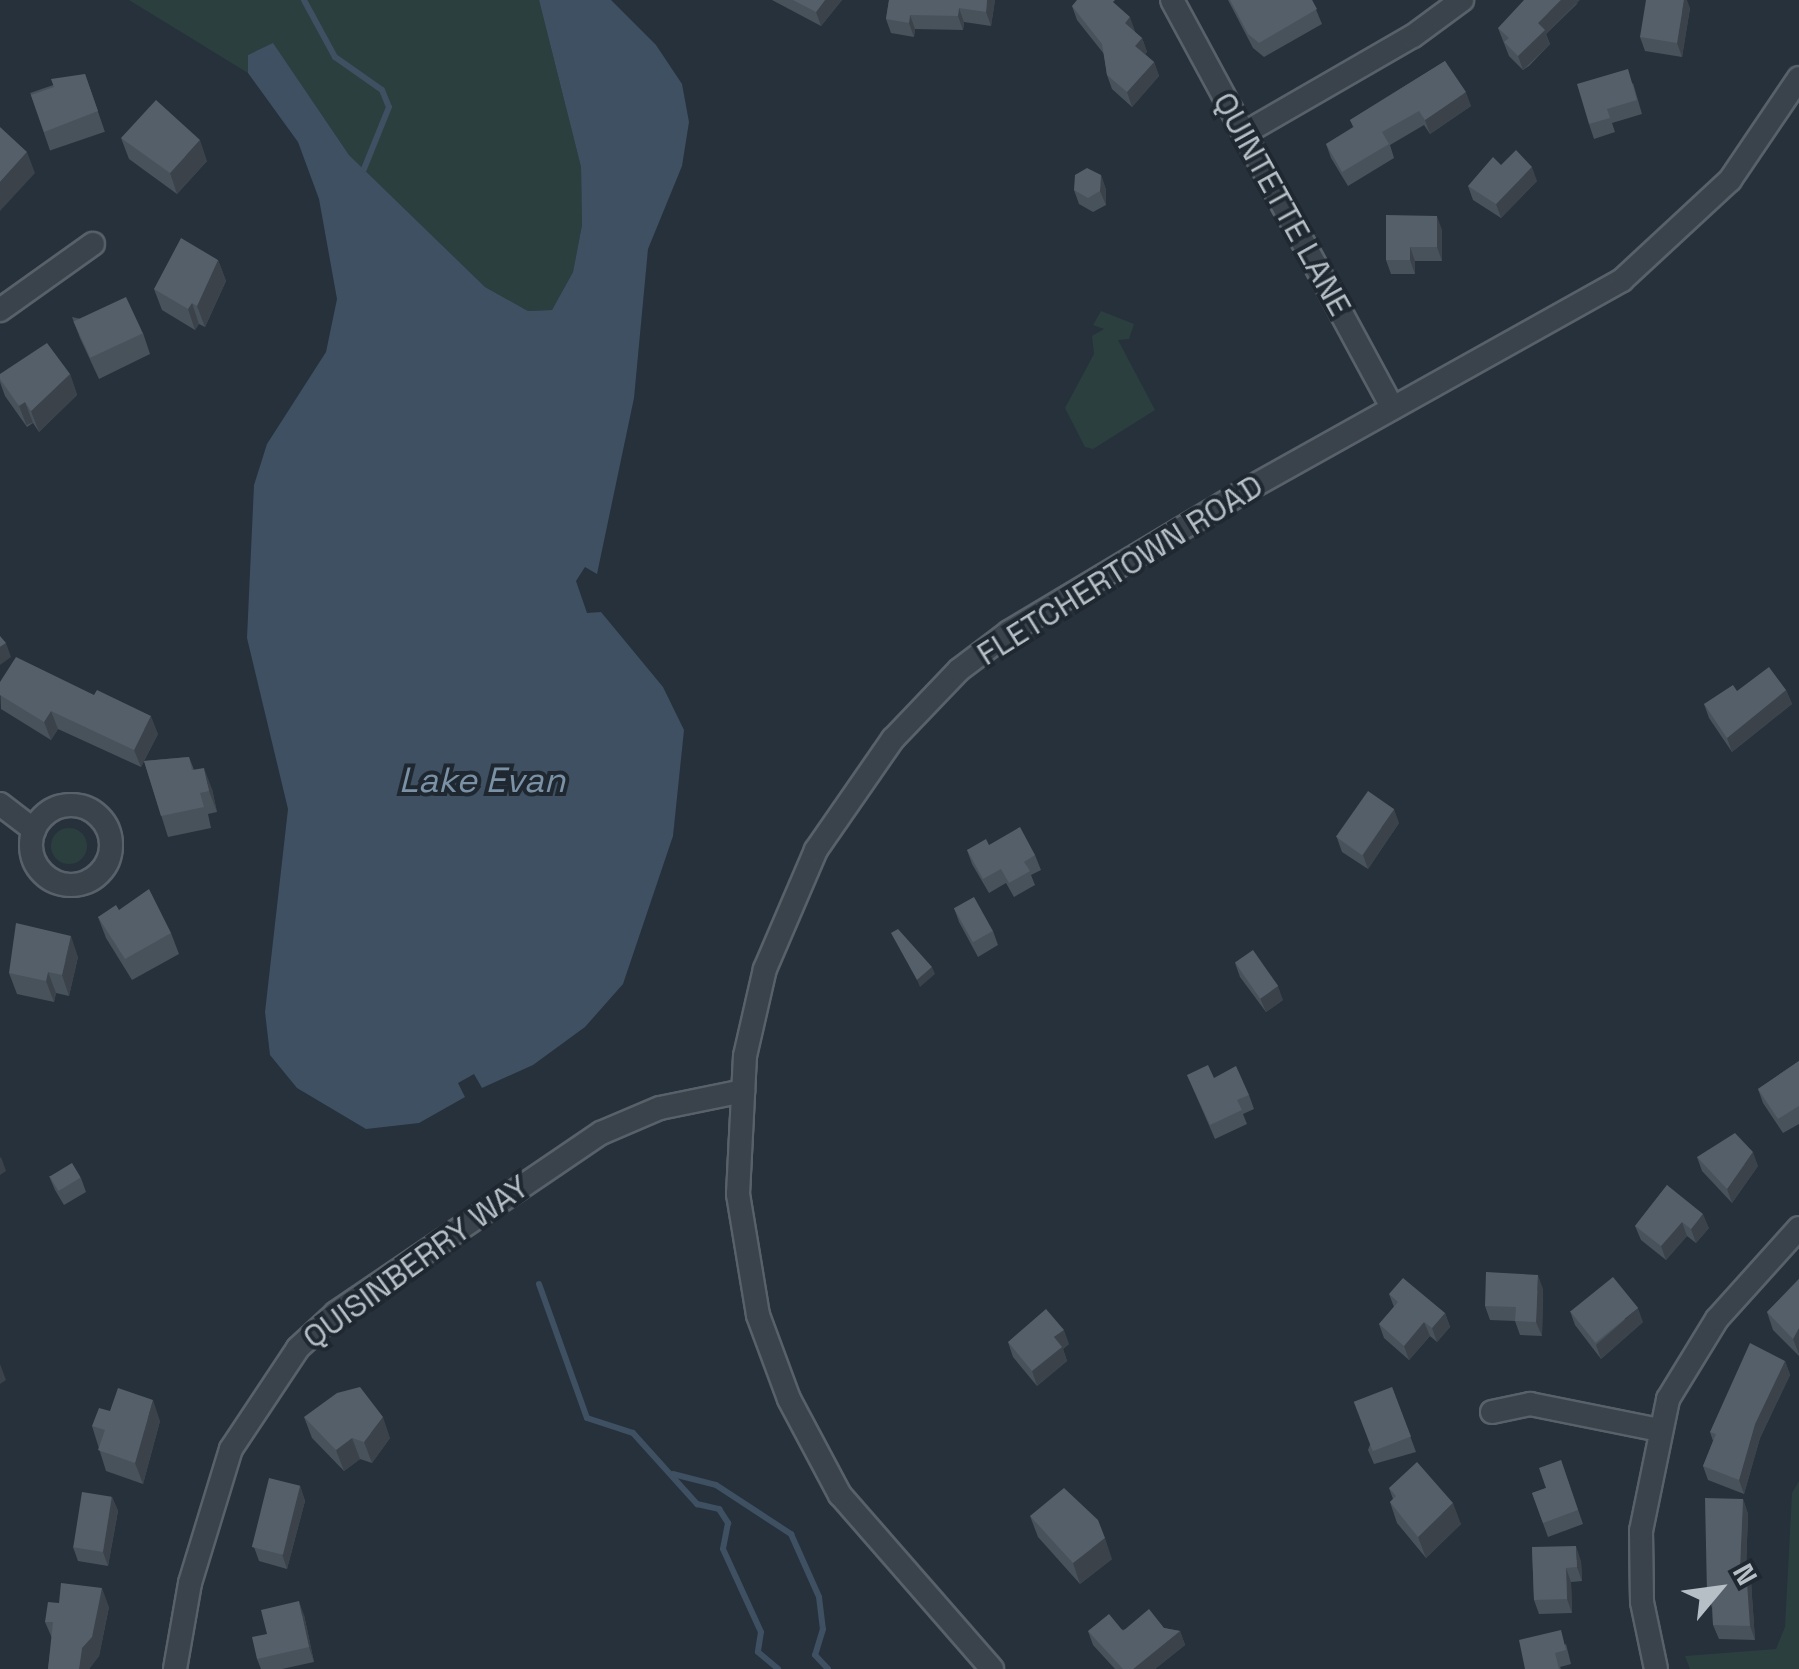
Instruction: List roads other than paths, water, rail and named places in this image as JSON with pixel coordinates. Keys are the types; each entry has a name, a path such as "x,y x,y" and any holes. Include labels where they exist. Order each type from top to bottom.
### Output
{"street":[{"name":"QUINTETTE LANE","path":"1172,0 1394,408"},
{"path":"1242,134 1413,36 1462,0"},
{"name":"FLETCHERTOWN ROAD","path":"992,1669 840,1496 788,1399 746,1257 738,1194 742,1090 753,1014 783,918 862,777 926,702 1009,632 1394,408 1569,314 1656,254 1742,166 1799,78"},
{"path":"0,310 93,244"},
{"path":"0,804 34,830"},
{"name":"QUISINBERRY WAY","path":"175,1669 190,1584 231,1450 298,1348 336,1313 601,1133 660,1108 742,1090"},
{"path":"1656,1669 1641,1569 1659,1430 1668,1400 1718,1318 1799,1228"},
{"path":"1492,1412 1530,1404 1659,1430"}],"water":[{"name":"Lake Evan","path":"539,0 611,0 656,45 682,84 689,122 682,166 648,249 634,398 597,574 585,567 576,581 587,613 601,612 663,687 684,730 673,836 623,984 585,1027 533,1065 482,1088 474,1074 458,1083 465,1097 419,1123 366,1129 297,1088 270,1055 265,1012 288,809 247,638 254,485 267,444 326,352 337,299 319,199 298,142 248,73 248,55 273,43 349,155 485,287 528,311 552,310 573,272 582,225 581,167"}],"waterway":[{"path":"304,0 335,57 382,90 389,107 364,169"},
{"path":"539,1284 587,1418 633,1433 697,1504 719,1509 728,1523 723,1549 761,1632 758,1652 778,1669"},
{"path":"673,1474 716,1485 791,1534 819,1597 823,1629 815,1655 828,1669"}]}
